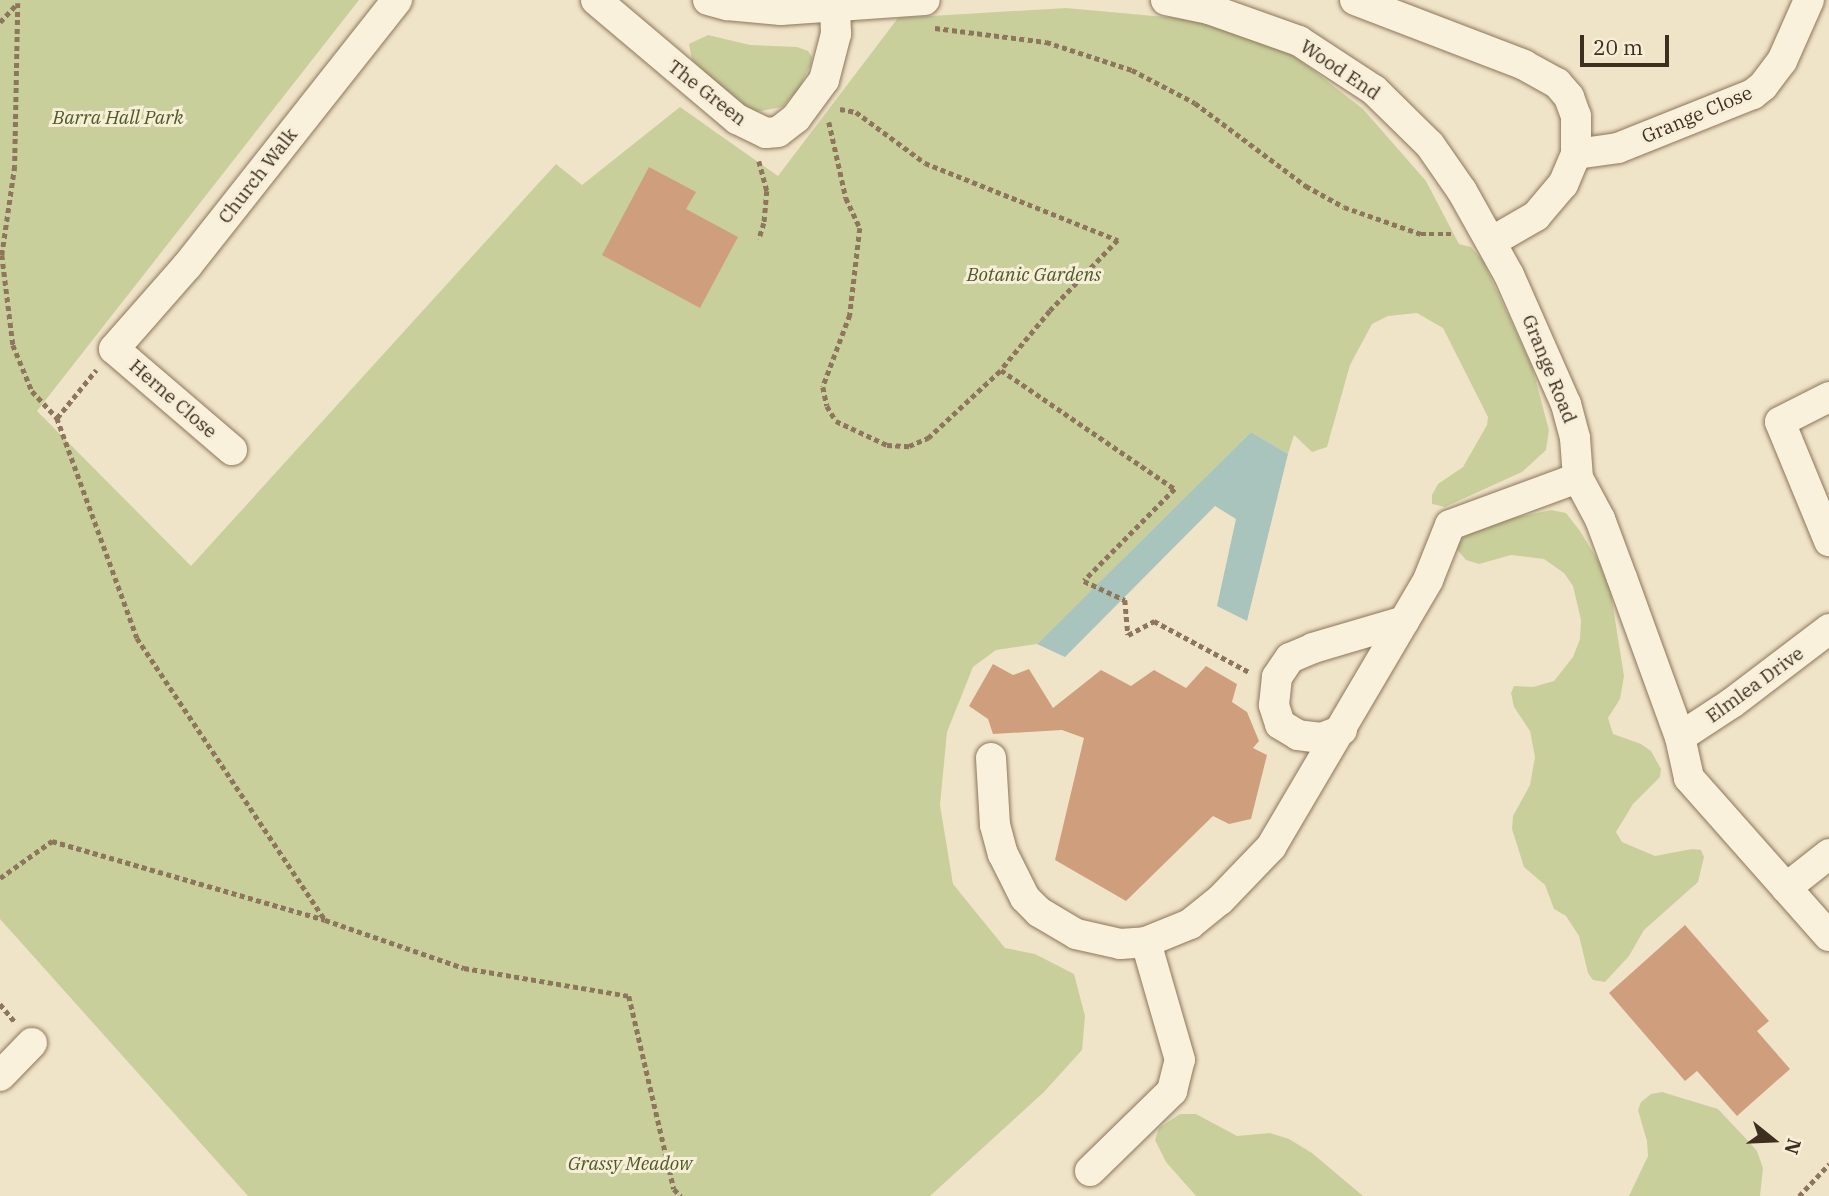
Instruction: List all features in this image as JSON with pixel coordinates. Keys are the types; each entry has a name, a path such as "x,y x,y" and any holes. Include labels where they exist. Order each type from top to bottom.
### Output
{"street":[{"name":"Church Walk","path":"114,349 187,267 397,0"},
{"name":"The Green","path":"596,0 708,96 756,130 778,132 796,118 824,80 836,34 835,6"},
{"path":"708,0 769,9 835,6 925,13"},
{"name":"Wood End","path":"1166,0 1245,19 1299,41 1374,90 1430,145 1487,235"},
{"path":"1355,0 1524,65 1557,83 1569,97 1576,116 1576,155 1563,184 1536,216 1487,235"},
{"name":"Grange Close","path":"1576,155 1618,148 1753,94 1763,86 1782,61 1809,0"},
{"name":"Grange Road","path":"1487,235 1526,311 1566,404 1575,438 1578,478 1600,519 1680,737 1689,778 1829,936"},
{"name":"Herne Close","path":"114,349 232,450"},
{"path":"1829,397 1780,422 1829,541"},
{"path":"991,758 998,835 1003,854 1025,898 1039,912 1076,934 1120,944 1146,942 1190,924 1247,875 1271,847 1428,580 1450,525 1578,478"},
{"path":"1342,730 1321,738 1298,735 1280,724 1274,705 1277,677 1290,658 1313,648 1404,621"},
{"name":"Elmlea Drive","path":"1680,737 1732,703 1829,629"},
{"path":"1786,888 1829,854"},
{"path":"1090,1171 1172,1091 1180,1060 1146,942"},
{"path":"0,1076 32,1043"}],"path":[{"path":"0,22 18,1"},
{"path":"18,1 15,166 2,255 13,345 32,391 57,418 137,638 326,920"},
{"path":"925,13 1046,42 1141,74 1195,103 1306,186 1344,207 1421,234 1487,235"},
{"path":"824,80 828,112 846,198 860,229 850,315 823,387 827,406 836,421 887,445 909,446 928,438 1001,370 1050,311 1118,240 925,163 856,112 844,107 828,112"},
{"path":"756,130 751,140 767,191 759,239"},
{"path":"57,418 114,349"},
{"path":"1001,370 1175,489 1084,582 1125,600 1128,635 1154,621 1251,674 1250,682"},
{"path":"0,878 52,841 326,920 464,968 629,996 674,1189 681,1196"},
{"path":"1799,1196 1829,1164"}],"green space":[{"path":"0,0 359,0 37,411 191,566 556,164 582,185 680,107 778,176 898,18 1066,8 1198,20 1292,54 1363,109 1426,181 1459,244 1471,247 1483,261 1532,367 1549,430 1546,450 1522,472 1445,507 1432,504 1432,495 1438,484 1463,467 1487,425 1488,417 1443,328 1417,313 1388,316 1372,324 1350,365 1327,447 1312,452 1294,435 1288,454 1251,432 1037,644 996,650 973,667 947,732 940,805 953,884 1005,948 1035,954 1074,974 1085,1016 1082,1050 1044,1092 930,1196 248,1196 0,919"},
{"path":"708,35 750,45 797,47 808,51 812,57 811,64 798,90 782,107 756,112 741,105 692,60 689,44"},
{"path":"1551,510 1566,513 1580,531 1599,562 1611,594 1624,676 1620,699 1608,718 1613,734 1641,744 1651,751 1661,769 1660,777 1633,804 1616,832 1622,842 1655,856 1692,849 1701,850 1704,857 1698,882 1644,930 1629,956 1605,982 1593,980 1588,973 1579,936 1566,916 1554,909 1545,885 1524,867 1512,829 1513,816 1530,785 1535,757 1530,731 1514,707 1511,693 1514,686 1533,687 1554,681 1573,657 1580,639 1581,620 1573,586 1564,573 1544,559 1511,555 1479,564 1466,560 1455,547 1465,536 1494,522"},
{"path":"1662,1092 1718,1109 1757,1151 1763,1168 1760,1196 1629,1196 1648,1156 1647,1141 1638,1110 1641,1102 1651,1094"},
{"path":"1180,1114 1196,1114 1237,1136 1270,1133 1289,1139 1312,1153 1363,1196 1196,1196 1166,1162 1155,1140 1159,1128"}],"water":[{"path":"1251,432 1288,454 1247,621 1217,606 1236,519 1215,506 1065,657 1037,644"}],"building":[{"path":"649,167 696,192 686,209 738,237 700,308 602,255"},
{"path":"993,664 1013,675 1029,669 1053,708 1101,670 1131,686 1154,670 1186,688 1206,666 1237,684 1232,702 1247,712 1259,741 1253,748 1267,755 1251,819 1229,824 1213,816 1126,901 1055,860 1084,738 1062,730 993,734 988,719 969,706"},
{"path":"1685,925 1769,1021 1757,1031 1790,1069 1737,1116 1697,1071 1685,1081 1609,993"}],"park label":[{"name":"Barra Hall Park","path":"118,118"},
{"name":"Botanic Gardens","path":"1034,275"},
{"name":"Grassy Meadow","path":"630,1164"}]}
